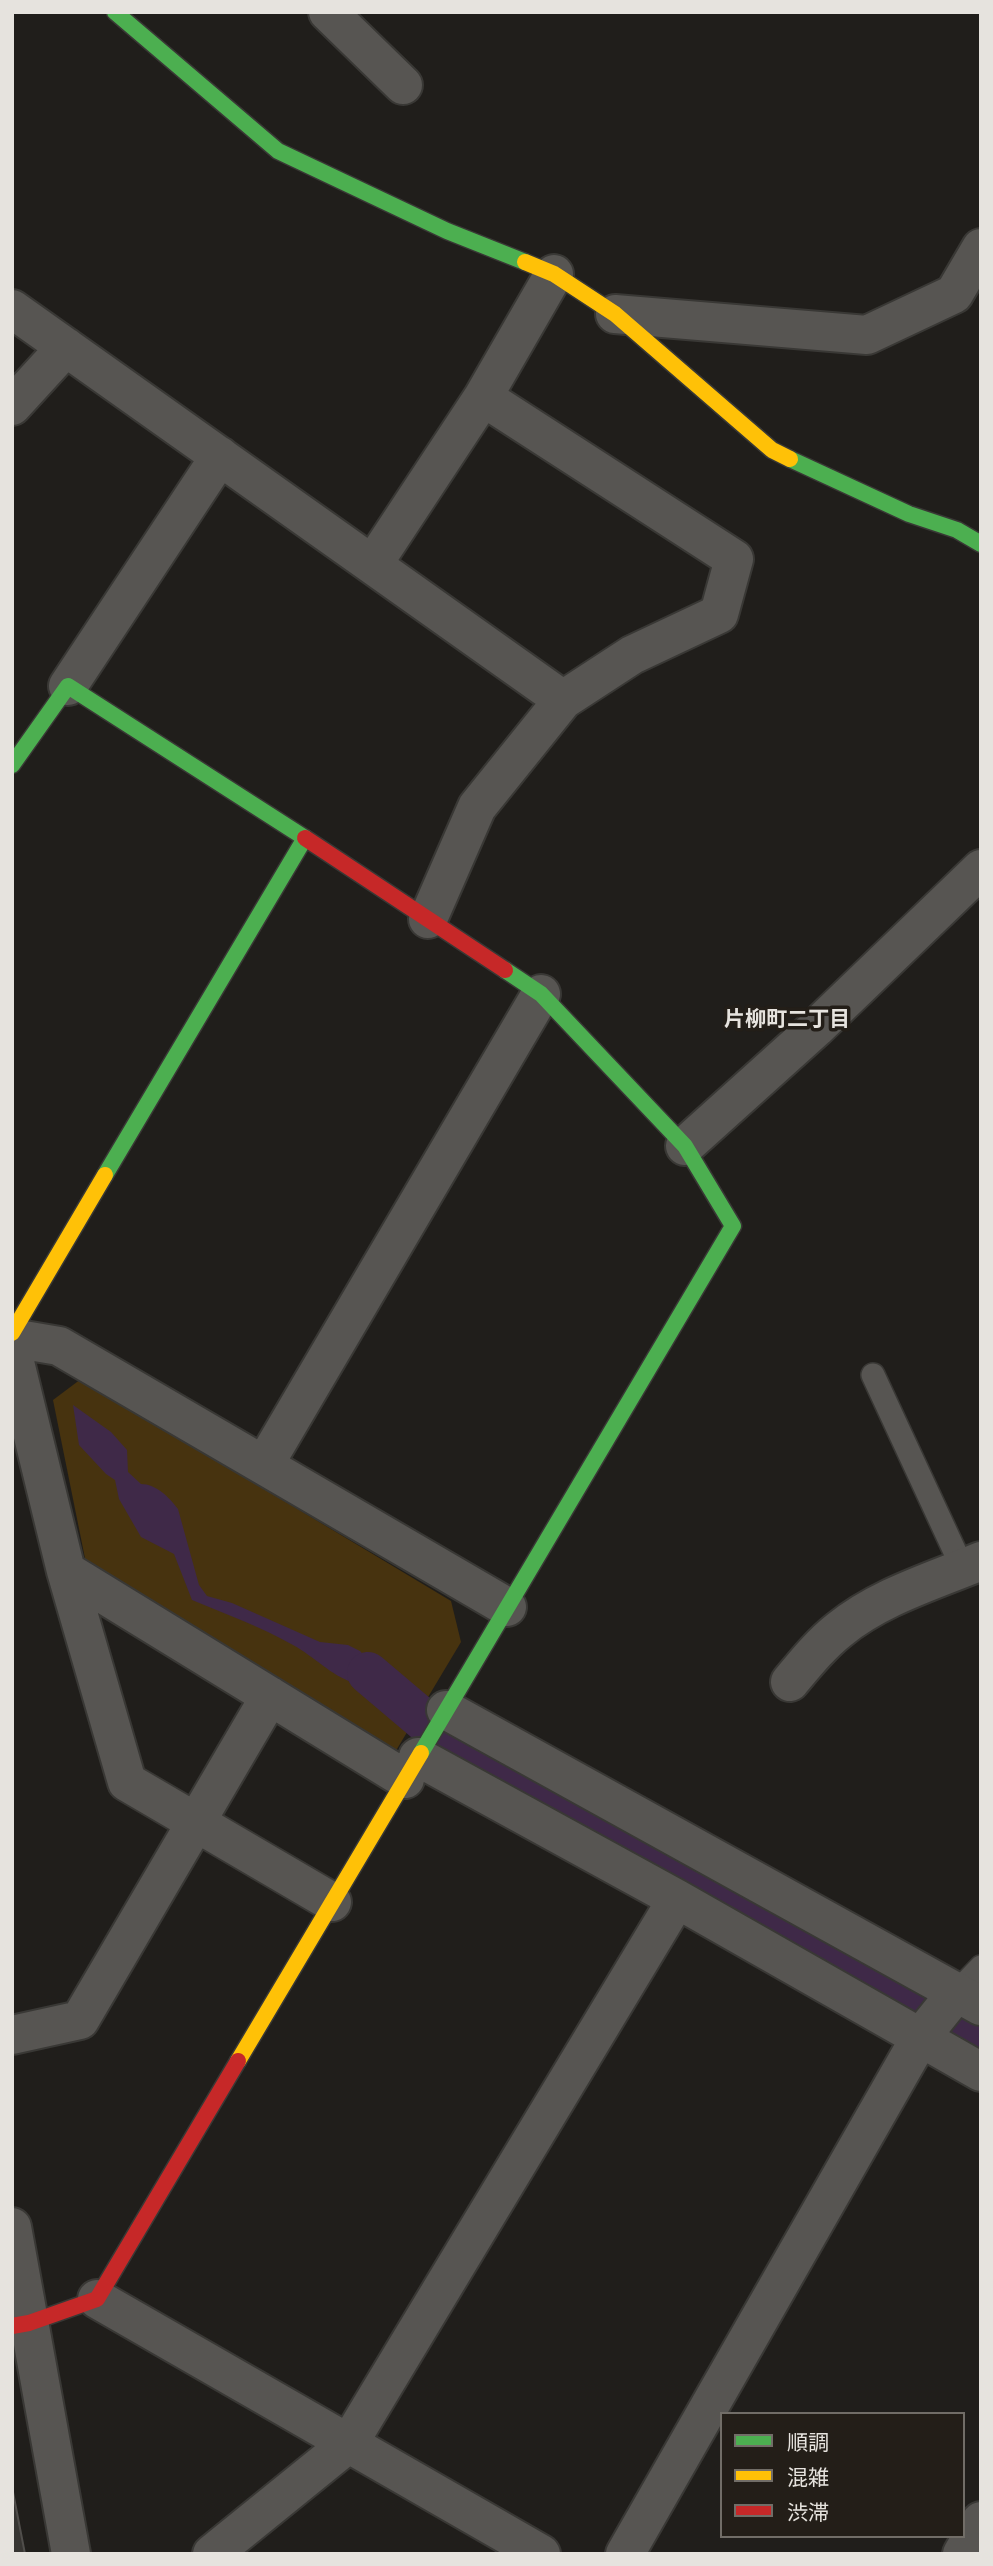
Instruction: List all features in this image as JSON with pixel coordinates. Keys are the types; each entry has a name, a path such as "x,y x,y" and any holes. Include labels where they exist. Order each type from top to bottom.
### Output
{"street":[{"path":"115,12 278,151 447,231 554,274 615,314 772,450 909,514 957,530 981,544"},
{"path":"328,12 403,85"},
{"path":"615,314 867,335 954,294 981,248"},
{"path":"373,564 484,397 554,274"},
{"path":"12,309 563,700"},
{"path":"12,406 66,347"},
{"path":"428,919 477,807 563,700 632,656 719,614 734,559 484,397"},
{"path":"12,765 68,686 220,456"},
{"path":"21,2325 97,2299 733,1226 685,1146 541,994 68,686"},
{"path":"12,1333 304,838"},
{"path":"685,1146 816,1028 981,869"},
{"path":"264,1465 541,994"},
{"path":"12,1338 59,1346 507,1607"},
{"path":"12,1350 66,1571 127,1782 332,1902"},
{"path":"790,1682 839,1630 867,1611 972,1565"},
{"path":"66,1571 270,1696 677,1899 981,2072"},
{"path":"12,2035 80,2020 270,1696"},
{"path":"446,1710 973,1988 920,2038 625,2554"},
{"path":"212,2554 349,2443 677,1899"},
{"path":"12,2227 21,2325 71,2554"},
{"path":"97,2299 541,2554"},
{"path":"962,2554 981,2521"}],"lane":[{"path":"873,1375 972,1565"}],"shaded area":[{"path":"81,1379 451,1601 461,1642 391,1759 89,1578 53,1400"},
{"path":"73,1405 111,1432 127,1450 128,1472 141,1484 162,1492 178,1509 199,1585 207,1596 232,1603 320,1642 348,1645 360,1651 373,1665 365,1678 354,1683 345,1680 281,1638 192,1600 174,1554 141,1537 119,1499 115,1480 79,1445"}],"building":[{"path":"12,2487 25,2554 12,2554"}],"waterway":[{"path":"368,1673 453,1745 727,1893 981,2036"}],"traffic: fast":[{"path":"115,12 278,151 447,231 525,262"},
{"path":"790,459 909,514 957,530 981,544"},
{"path":"12,765 68,686 305,838 105,1175"},
{"path":"421,1753 733,1226 685,1146 541,994 505,970"}],"traffic: slow":[{"path":"525,262 554,274 615,314 772,450 790,459"},
{"path":"12,1333 105,1175"},
{"path":"238,2061 421,1753"}],"traffic: jam":[{"path":"305,838 505,970"},
{"path":"12,2326 29,2323 97,2299 238,2061"}],"district":[{"name":"片柳町二丁目","path":"787,1020"}]}
